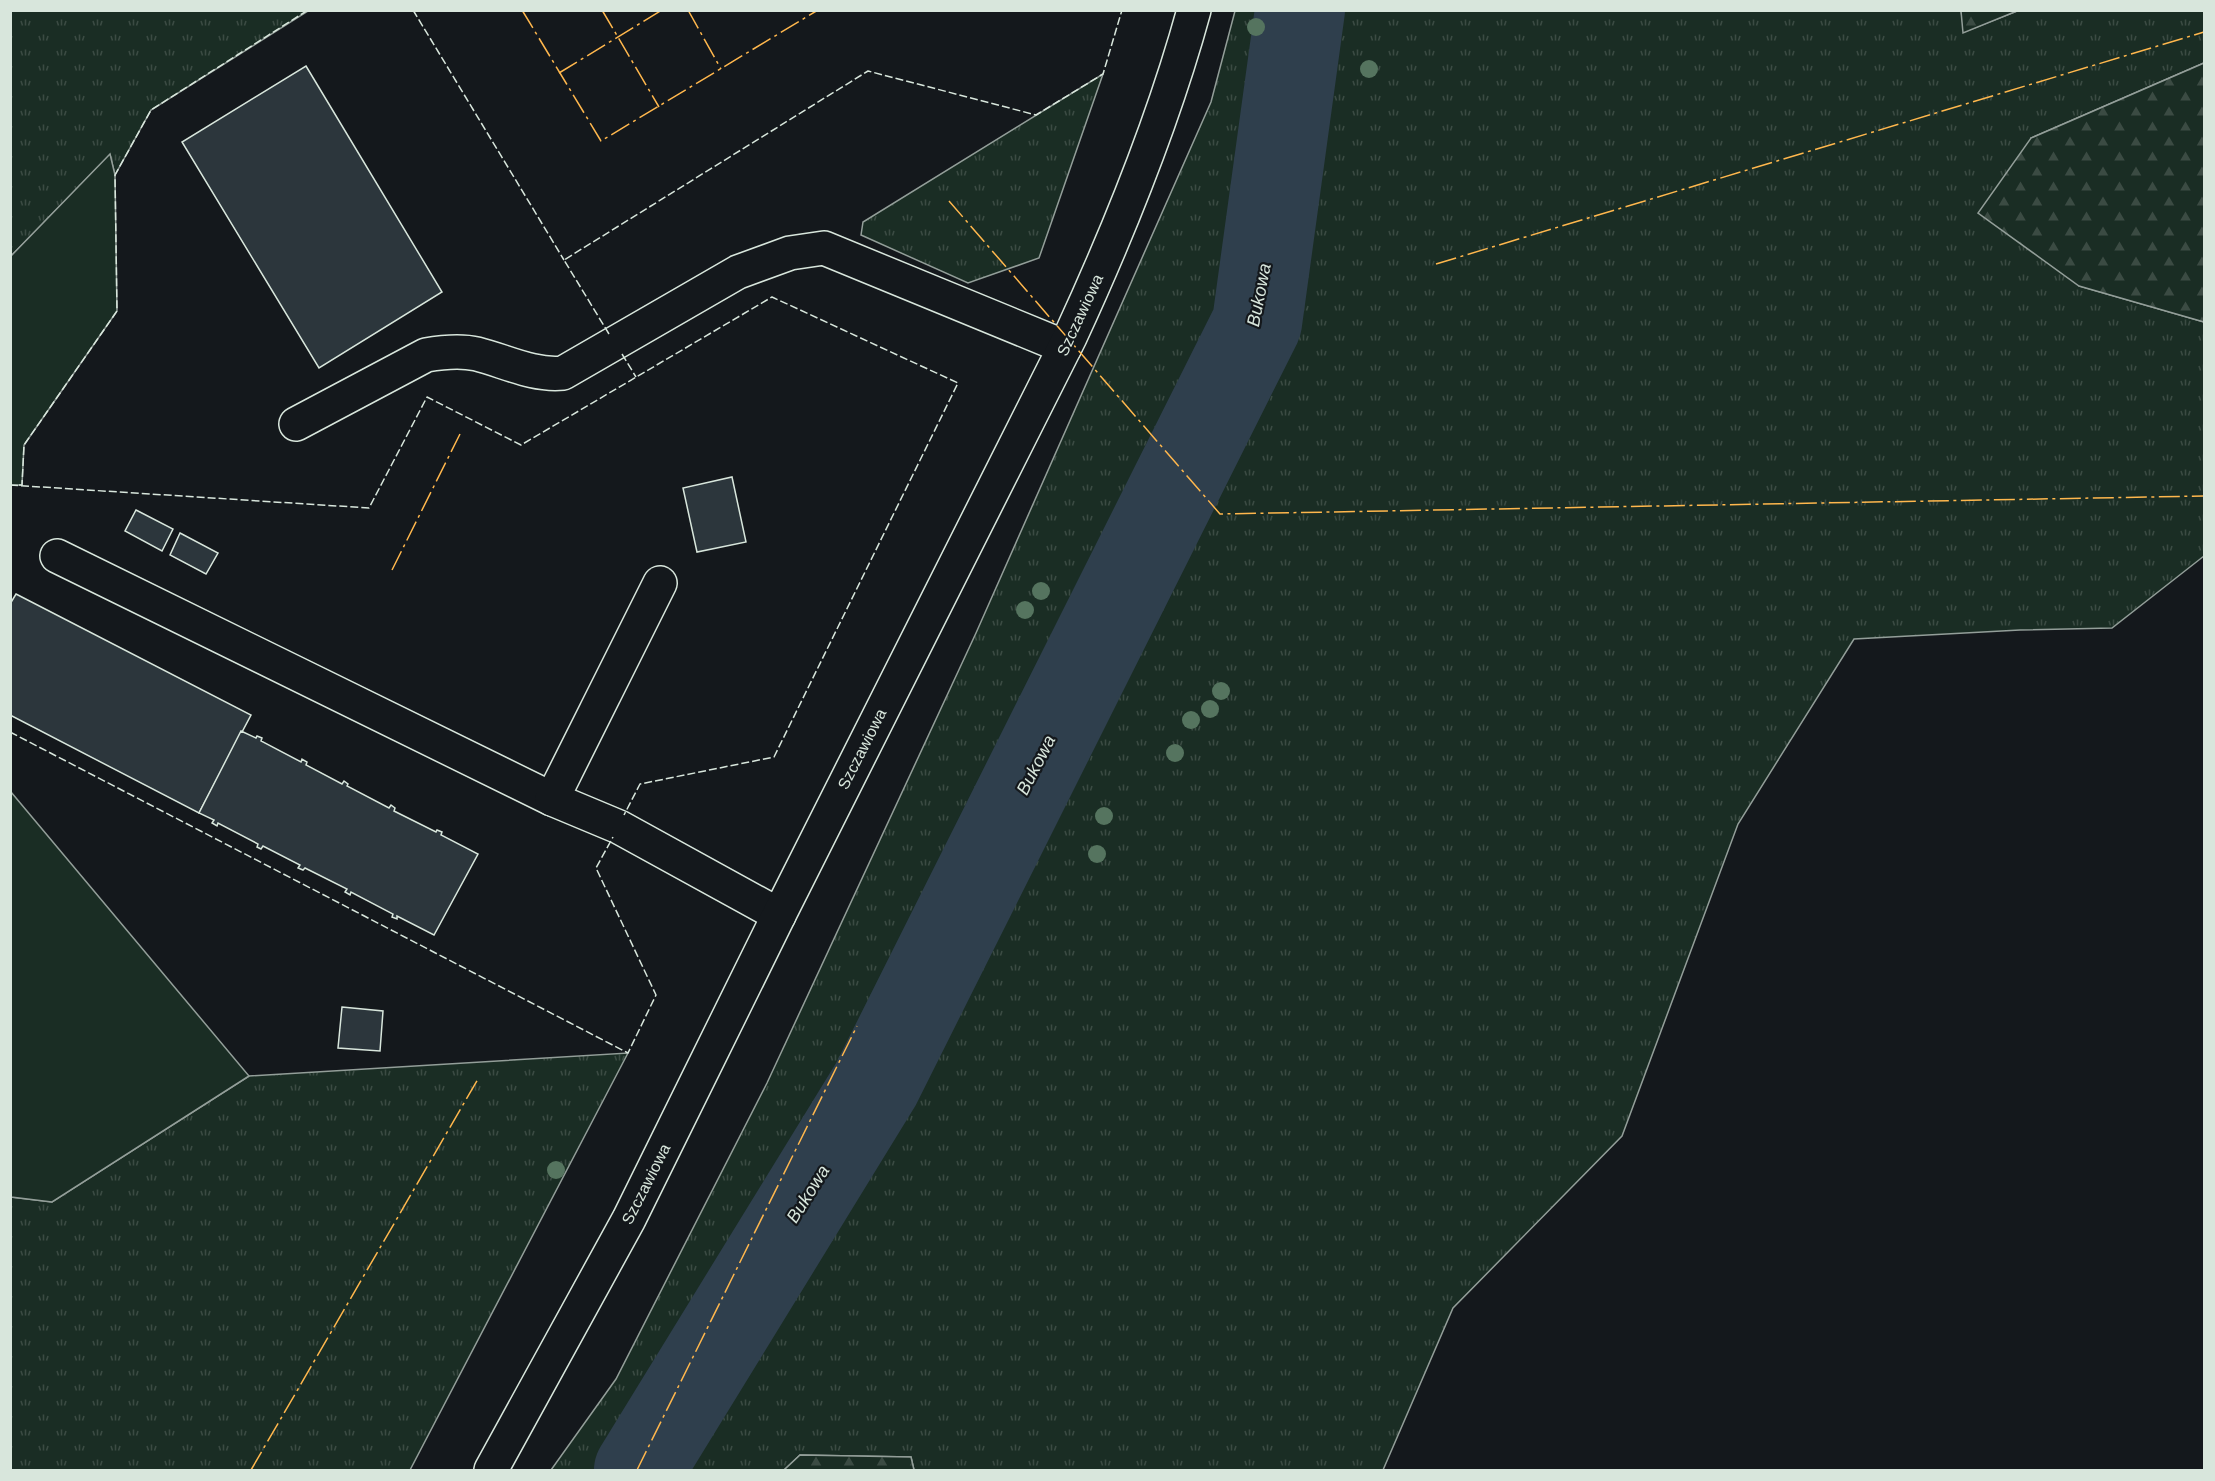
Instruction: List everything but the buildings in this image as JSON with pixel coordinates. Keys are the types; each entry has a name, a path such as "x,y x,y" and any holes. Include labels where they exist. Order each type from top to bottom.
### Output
{"street":[{"name":"Szczawiowa","path":"491,1470 629,1219 1065,346 1112,247 1172,87 1194,10"},
{"path":"296,424 426,355 447,352 474,353 548,375 563,373 738,272 790,253 824,248 1065,346"},
{"path":"57,556 552,799 619,826 779,915"},
{"path":"552,799 660,583"}],"green space":[{"path":"1961,10 1964,32 2017,11 2204,11 2204,63 2031,138 2079,286 2204,322 2204,556 2112,628 2020,630 1854,639 1738,824 1622,1136 1453,1308 1383,1470 914,1470 911,1457 800,1455 784,1470 551,1470 616,1379 767,1083 976,633 1211,102 1235,11"},
{"path":"1961,10 2017,11 1963,33"},
{"path":"11,11 308,11 151,110 115,175 110,155 11,256"},
{"path":"2204,63 2204,322 2079,286 1978,213 2031,138"},
{"path":"1103,74 1039,258 968,283 861,235 863,222"},
{"path":"110,154 115,175 117,311 24,445 22,485 11,485 11,256"},
{"path":"11,792 249,1076 52,1202 11,1197"},
{"path":"628,1053 410,1470 11,1470 11,1197 52,1202 249,1076"},
{"path":"800,1455 911,1457 914,1470 784,1470"}],"waterway":[{"name":"Bukowa","path":"639,1470 876,1084 1257,323 1300,10"}],"fence":[{"path":"19,485 22,485 24,445 117,311 115,175 151,110 308,10"},
{"path":"413,10 564,260"},
{"path":"609,334 564,260 868,71 1036,115 1103,74 1122,10"},
{"path":"10,485 369,508 427,397 521,445 772,297 958,383 774,757 640,784 624,815"},
{"path":"622,354 636,377"},
{"path":"10,732 628,1053 656,995 596,868 613,837"}],"power":[{"path":"522,10 601,141 818,10"},
{"path":"602,10 659,107"},
{"path":"559,73 662,10"},
{"path":"688,10 721,69"},
{"path":"1436,264 2204,32"},
{"path":"949,201 1220,514 2204,496"},
{"path":"392,570 460,434"},
{"path":"637,1470 857,1026"},
{"path":"251,1470 478,1079"}]}
